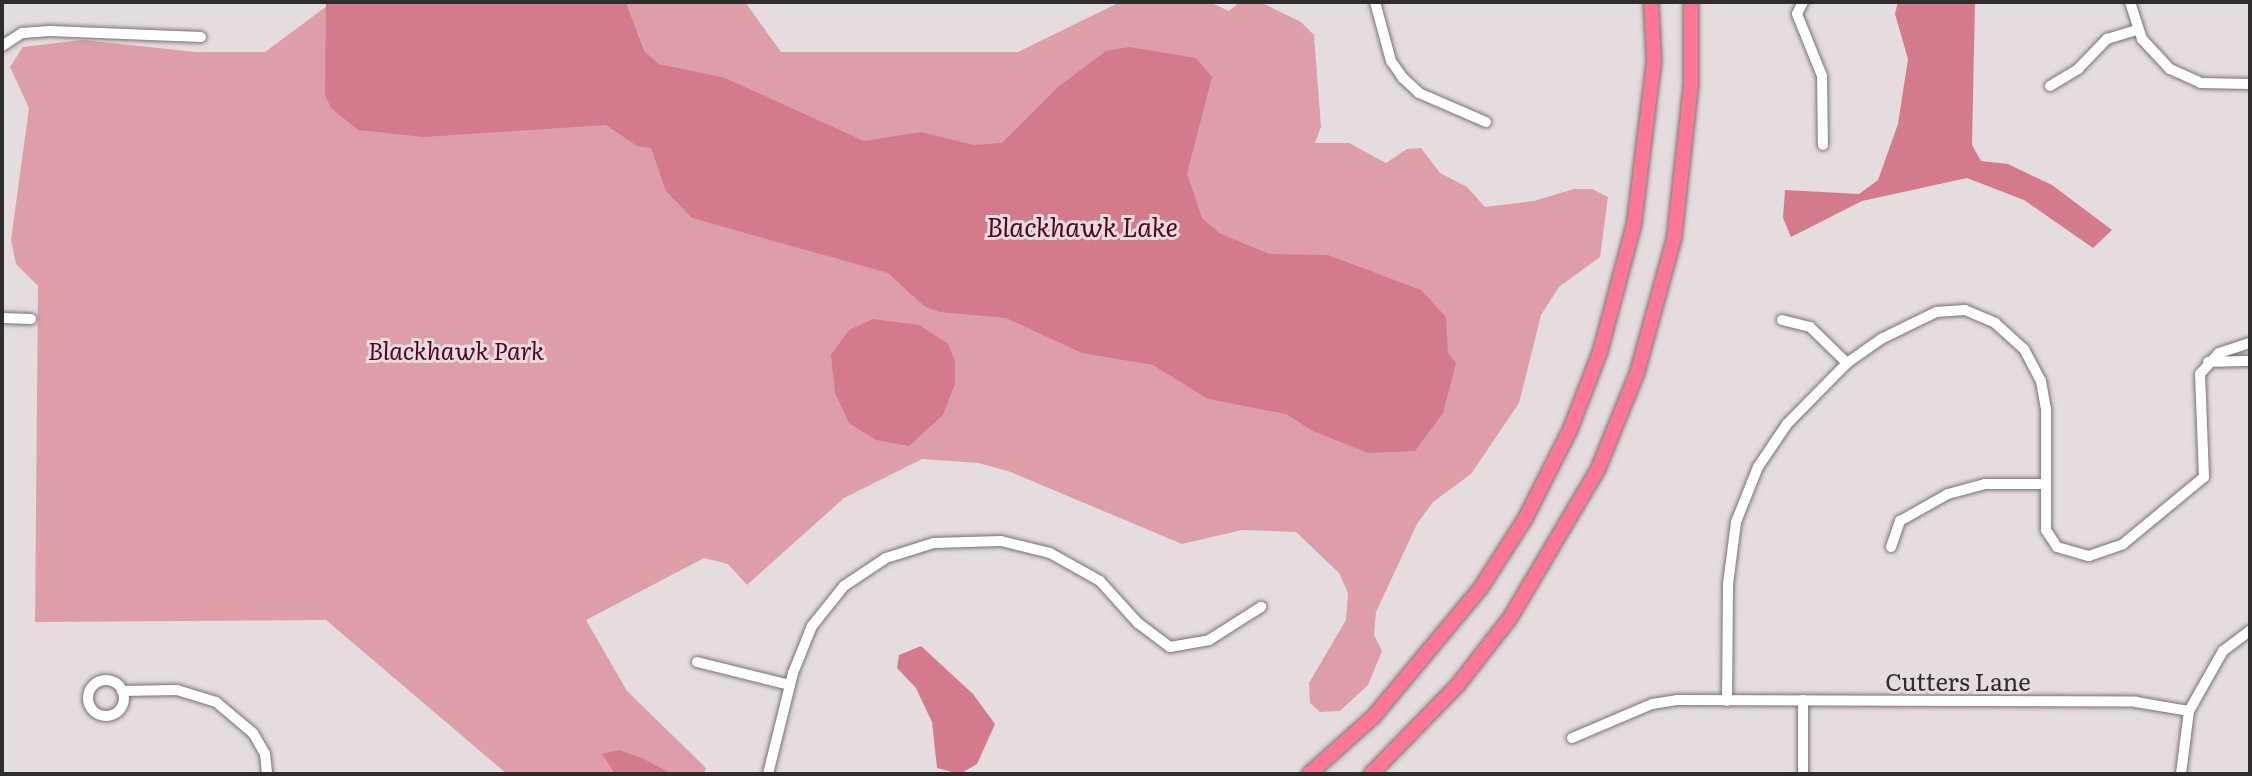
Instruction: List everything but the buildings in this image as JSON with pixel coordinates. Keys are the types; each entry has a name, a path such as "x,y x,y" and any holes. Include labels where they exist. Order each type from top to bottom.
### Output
{"highway":[{"path":"1309,774 1374,716 1480,589 1525,519 1570,430 1600,352 1634,224 1654,60 1651,2"},
{"path":"1371,774 1457,686 1510,618 1598,469 1637,373 1674,239 1689,114 1691,2"}],"street":[{"path":"1375,2 1391,61 1403,78 1419,93 1486,122"},
{"path":"1803,2 1797,14 1822,76 1823,145"},
{"path":"2130,2 2137,30 2161,62 2201,83 2250,84"},
{"path":"2050,86 2078,69 2107,39 2137,30"},
{"path":"2,46 22,33 50,31 201,37"},
{"path":"1727,701 1728,584 1736,522 1758,467 1780,435 1847,363 1936,312 1965,310 1995,323 2024,349 2041,381 2046,530 2057,547 2089,556 2123,544 2204,477 2207,461 2197,389 2208,362 2237,344 2250,343"},
{"path":"2,318 31,319"},
{"path":"1782,320 1810,327 1847,363"},
{"path":"2208,362 2250,361"},
{"path":"1891,547 1900,521 1948,494 1985,484 2046,484"},
{"path":"768,774 790,685 812,626 844,586 886,558 934,543 1001,541 1050,553 1100,581 1138,623 1170,647 1209,640 1261,607"},
{"path":"2181,774 2189,711 2223,651 2250,631"},
{"path":"697,662 790,685"},
{"path":"122,691 177,690 216,702 253,733 265,754 267,774"},
{"path":"1803,700 1803,774"},
{"name":"Cutters Lane","path":"1572,738 1652,704 1803,700 2136,702 2189,711"}],"green space":[{"name":"Blackhawk Park","path":"626,2 745,2 781,52 1018,52 1120,2 1209,2 1229,11 1240,2 1260,2 1301,22 1314,35 1321,127 1315,143 1349,143 1386,163 1407,149 1421,148 1440,173 1467,187 1485,207 1534,201 1574,189 1592,189 1608,197 1600,257 1559,287 1541,315 1519,403 1471,474 1433,502 1417,524 1376,612 1374,635 1382,651 1368,685 1340,711 1320,712 1310,703 1309,683 1346,620 1348,593 1339,573 1296,532 1242,530 1182,544 1008,471 978,463 922,459 844,498 747,585 728,564 704,558 586,620 627,691 706,768 704,774 507,774 326,620 35,622 38,286 16,264 11,240 29,108 10,67 23,47 82,40 196,52 265,52 327,6 326,51 645,51"}],"water":[{"name":"Blackhawk Lake","path":"326,2 626,2 645,52 659,64 725,78 864,141 921,132 974,145 1002,143 1058,87 1106,51 1129,47 1196,58 1212,77 1187,174 1202,218 1219,233 1269,254 1328,255 1421,290 1446,317 1448,353 1456,363 1443,413 1415,451 1368,453 1313,431 1286,414 1208,399 1153,365 1082,353 1006,318 939,312 924,306 888,273 692,218 666,191 651,148 637,146 606,125 423,137 358,130 331,108 325,95"},
{"path":"1898,2 1975,2 1972,145 1981,161 2008,164 2052,185 2112,230 2093,248 2024,200 1967,178 1862,201 1791,237 1783,218 1785,190 1859,194 1878,180 1898,124 1908,59 1895,14"},
{"path":"873,319 919,325 948,344 955,361 955,384 943,415 909,446 876,440 849,423 835,393 831,355 849,330"},
{"path":"921,646 973,694 995,724 977,764 960,774 937,768 932,722 916,688 897,668 899,655"},
{"path":"619,750 672,774 615,774 602,754"}]}
